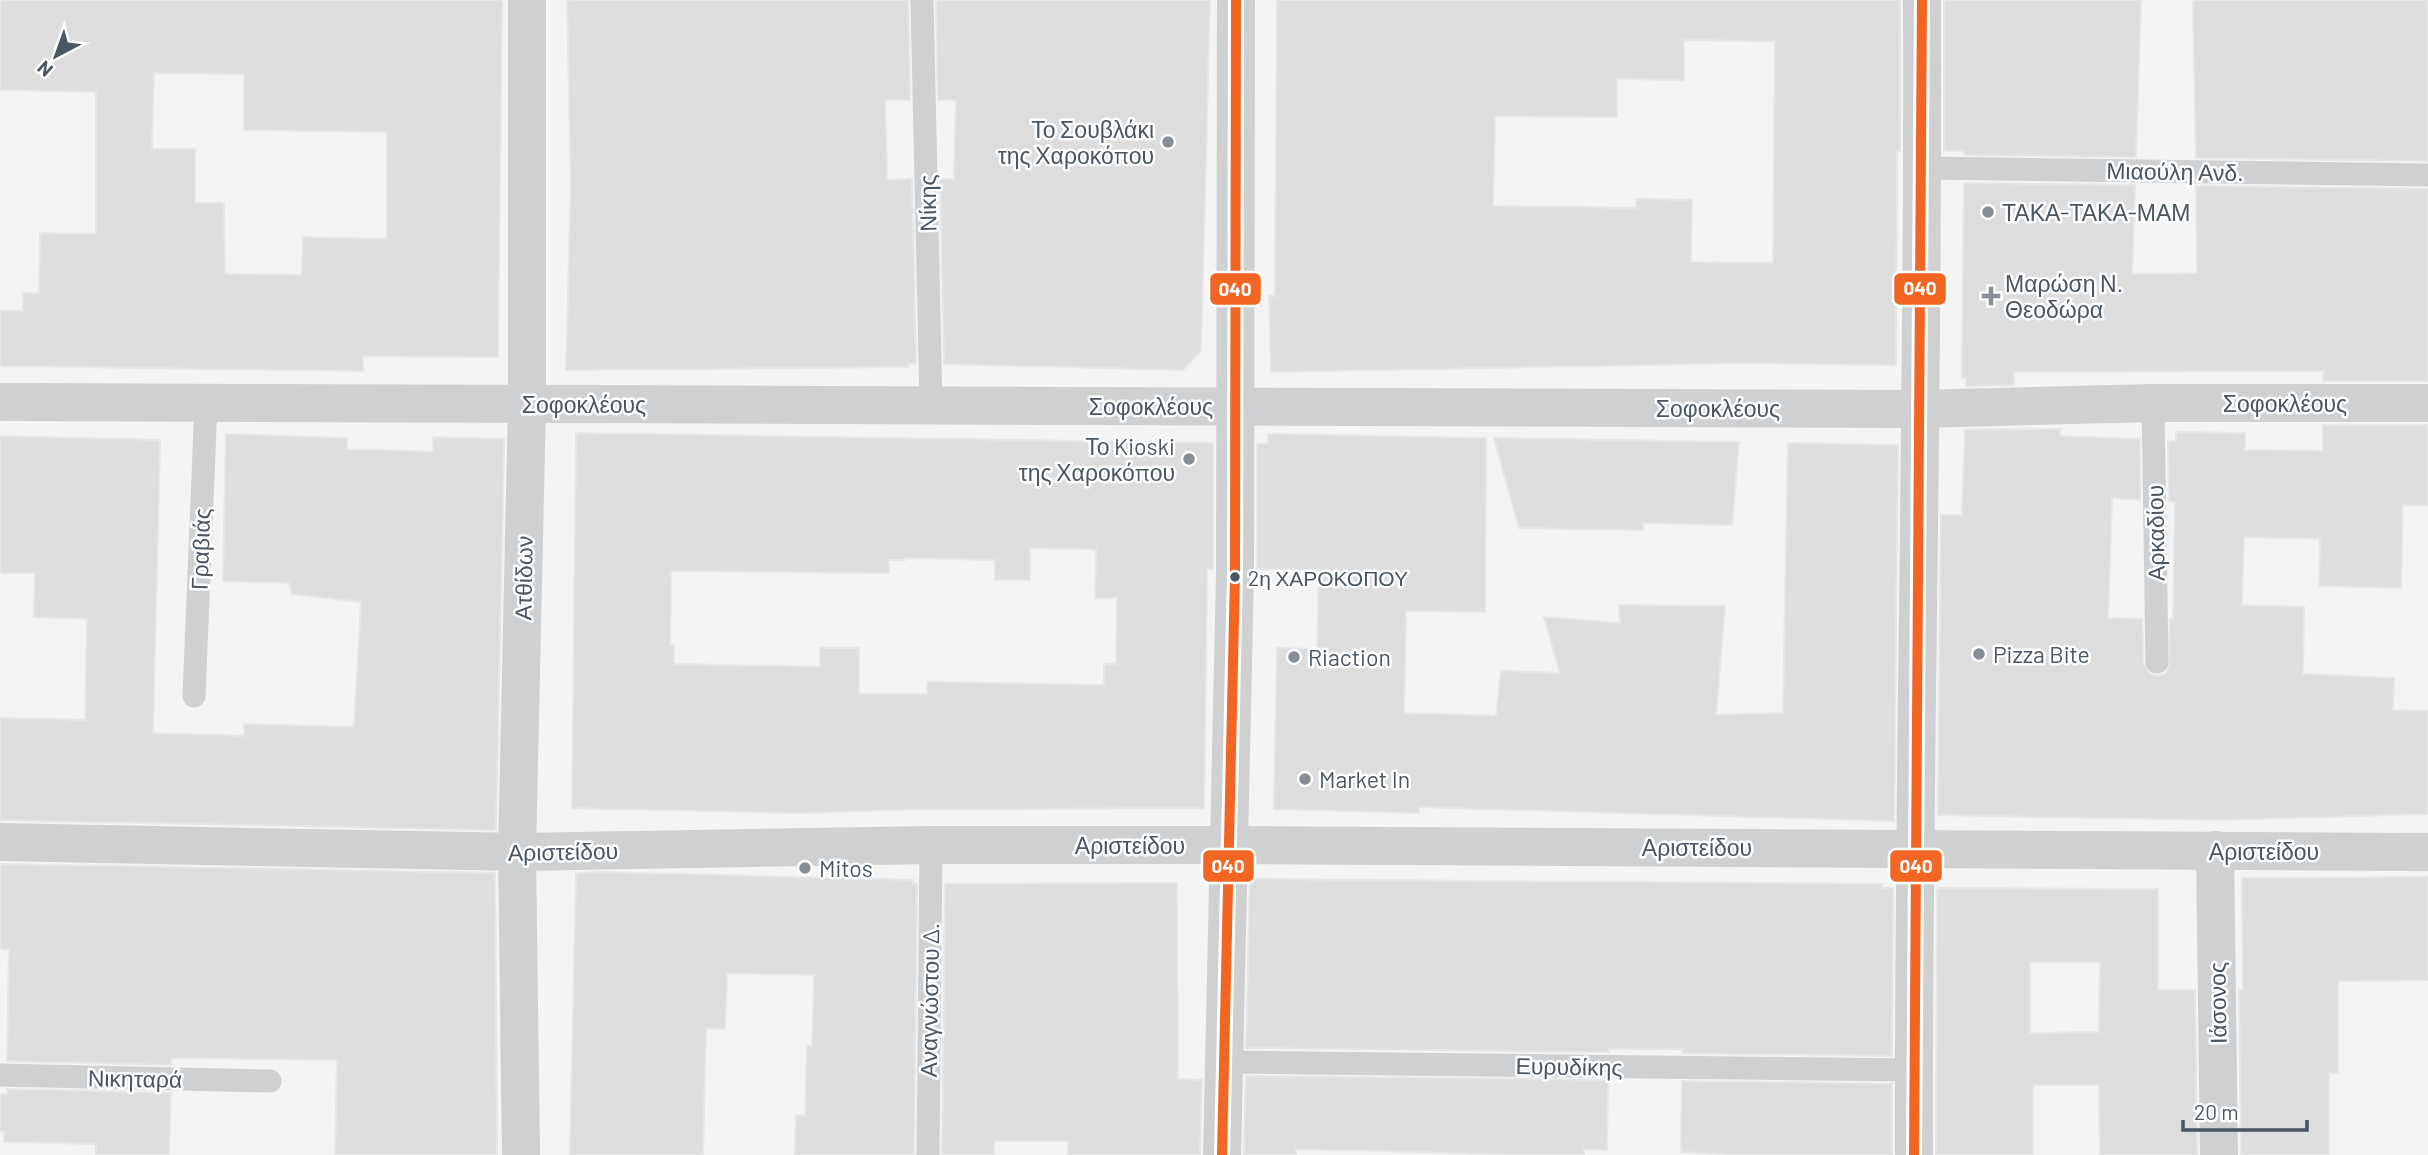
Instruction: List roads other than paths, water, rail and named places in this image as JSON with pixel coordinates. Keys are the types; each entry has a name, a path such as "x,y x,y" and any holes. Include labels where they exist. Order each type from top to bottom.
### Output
{"street":[{"name":"Ατθίδων","path":"521,1155 517,852 527,403 527,0"},
{"path":"1222,1155 1236,574 1237,0"},
{"path":"1914,1155 1918,409 1923,168 1922,0"},
{"name":"Σοφοκλέους","path":"0,402 1918,409 2153,403 2428,404"},
{"name":"Αριστείδου","path":"0,842 517,852 931,845 2428,852"},
{"name":"Ιάσονος","path":"2215,850 2219,1155"}],"lane":[{"name":"Νίκης","path":"922,0 931,405"},
{"name":"Μιαούλη Ανδ.","path":"1923,168 2428,175"},
{"name":"Γραβιάς","path":"194,696 206,402"},
{"name":"Αρκαδίου","path":"2153,403 2157,662"},
{"name":"Αναγνώστου Δ.","path":"928,1155 931,845"},
{"name":"Ευρυδίκης","path":"1224,1062 1913,1070"},
{"name":"Νικηταρά","path":"0,1075 270,1081"}],"place":[{"name":"Το Σουβλάκι της Χαροκόπου","path":"1168,142"},
{"name":"ΤΑΚΑ-ΤΑΚΑ-ΜΑΜ","path":"1988,212"},
{"name":"Μαρώση Ν. Θεοδώρα","path":"1991,296"},
{"name":"Το Kioski της Χαροκόπου","path":"1189,459"},
{"name":"2η ΧΑΡΟΚΟΠΟΥ","path":"1235,577"},
{"name":"Pizza Bite","path":"1979,654"},
{"name":"Riaction","path":"1294,657"},
{"name":"Market In","path":"1305,779"},
{"name":"Mitos","path":"805,868"}]}
